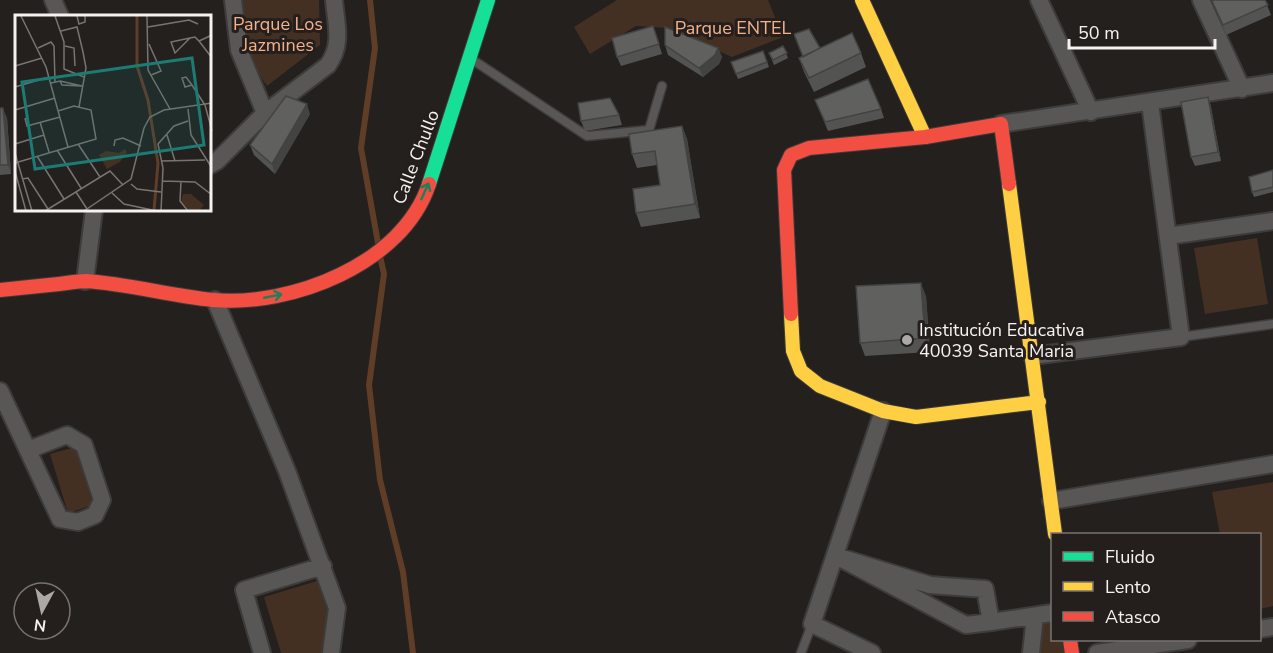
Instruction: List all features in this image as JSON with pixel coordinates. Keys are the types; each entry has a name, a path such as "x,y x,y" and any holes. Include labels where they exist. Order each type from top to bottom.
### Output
{"street":[{"path":"53,0 60,15"},
{"path":"233,0 239,50 265,113"},
{"path":"212,164 265,113 328,65 336,54 338,42 334,0"},
{"name":"Calle Chullo","path":"0,290 85,281 214,300 258,299 299,291 336,277 368,258 393,239 410,220 427,189 488,0"},
{"path":"862,0 925,136"},
{"path":"1040,0 1091,112"},
{"path":"1201,0 1242,89"},
{"path":"1039,402 916,417 883,411 820,386 801,371 793,351 784,170 791,155 809,148 925,136 1273,83"},
{"path":"1032,356 1181,337 1150,103"},
{"path":"1001,124 1055,533"},
{"path":"85,281 94,212"},
{"path":"1168,236 1273,221"},
{"path":"214,300 287,471 338,608 331,653"},
{"path":"0,391 60,519 78,522 95,515 102,500 84,445 67,435 28,450"},
{"path":"872,653 812,624 883,411"},
{"path":"1051,501 1273,464"},
{"path":"836,556 930,585 985,590 991,622"},
{"path":"836,556 966,625 1051,613"},
{"path":"262,653 244,590 323,566"},
{"path":"1031,653 1035,616"},
{"path":"1097,653 1175,641"}],"lane":[{"path":"468,57 587,136 649,130 662,86"},
{"path":"1181,337 1273,324"},
{"path":"801,653 812,624"}],"green space":[{"name":"Parque Los Jazmines","path":"241,0 319,0 320,45 267,86 252,64 240,31"},
{"name":"Parque ENTEL","path":"617,0 768,0 783,37 732,57 667,28 636,26 590,54 574,27"},
{"path":"1257,238 1268,304 1205,314 1194,248"},
{"path":"75,447 93,505 68,513 50,454"},
{"path":"1273,482 1273,606 1261,609 1261,533 1220,533 1212,492"},
{"path":"317,581 332,624 327,653 281,653 264,597"},
{"path":"1051,619 1051,641 1062,641 1065,653 1034,653 1036,622"}],"building":[{"path":"1265,0 1268,5 1223,25 1212,1"},
{"path":"653,26 659,44 617,57 612,38"},
{"path":"665,27 718,48 715,55 699,68 665,45"},
{"path":"809,29 820,48 803,57 794,34"},
{"path":"852,33 861,53 809,78 799,58"},
{"path":"783,46 787,53 773,60 769,53"},
{"path":"763,51 767,62 736,74 731,62"},
{"path":"868,79 881,109 825,122 815,100"},
{"path":"286,96 307,104 272,164 250,145"},
{"path":"1208,97 1218,152 1191,157 1181,102"},
{"path":"610,98 619,115 581,121 578,103"},
{"path":"0,108 3,108 8,165 0,165"},
{"path":"682,126 695,204 636,213 633,189 660,185 655,151 632,154 629,134"},
{"path":"1273,170 1273,187 1252,192 1249,177"},
{"path":"921,283 925,338 860,343 856,286"}],"waterway":[{"path":"370,0 375,48 361,148 378,243"},
{"path":"380,256 384,274 369,385 380,480 403,572 413,653"}],"traffic: fast":[{"path":"429,184 488,0"}],"traffic: slow":[{"path":"862,0 925,137"},
{"path":"1009,184 1055,533"},
{"path":"791,314 793,351 801,371 820,386 883,411 916,417 1039,402"}],"traffic: jam":[{"path":"791,314 784,170 791,155 809,148 925,137 1001,124 1009,184"},
{"path":"0,290 86,281 213,300 244,300 276,296 340,275 370,258 395,237 415,212 429,184"},
{"path":"1070,641 1072,653"}],"place":[{"name":"Institución Educativa 40039 Santa Maria","path":"907,340"}]}
